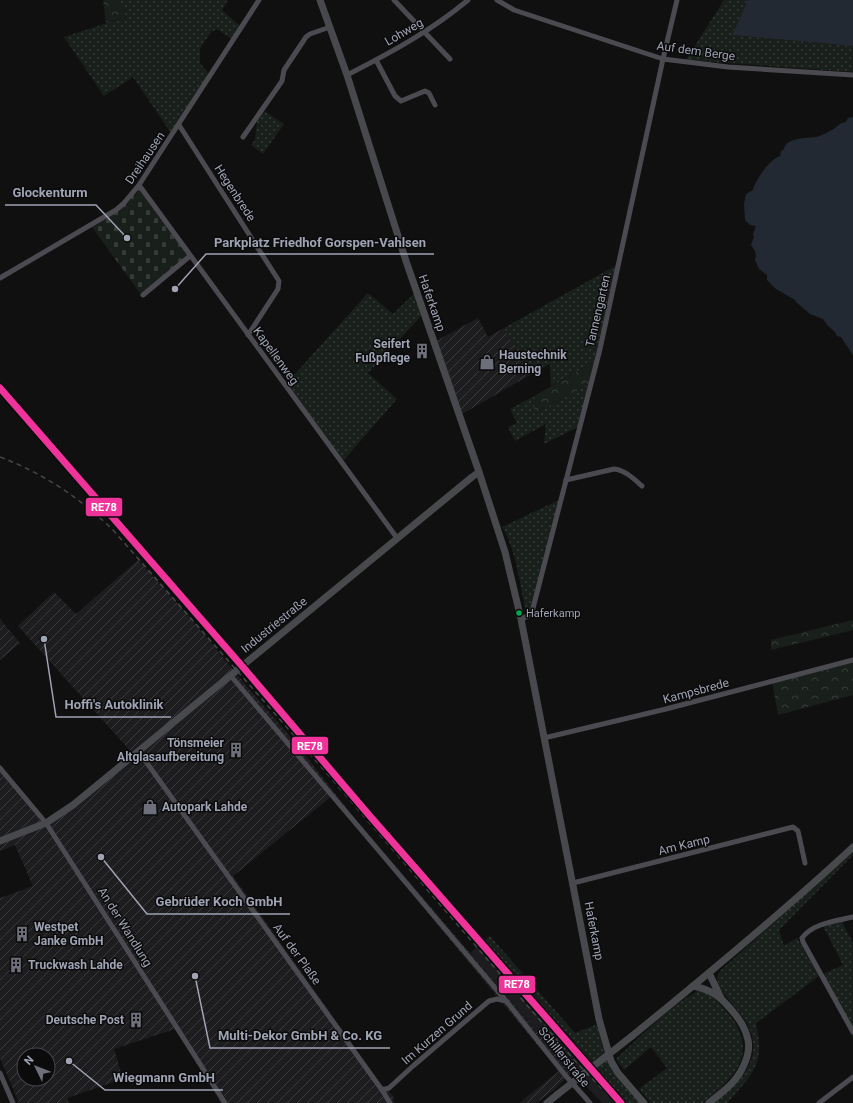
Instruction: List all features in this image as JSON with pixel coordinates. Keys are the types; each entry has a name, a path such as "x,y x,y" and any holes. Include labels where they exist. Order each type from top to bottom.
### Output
{"street":[{"name":"Dreihausen","path":"0,278 124,204 139,185 179,125 259,0"},
{"name":"Haferkamp","path":"320,0 347,75 406,261 505,552 521,619 599,1019 611,1061 618,1072 644,1103"},
{"path":"394,0 450,59"},
{"name":"Lohweg","path":"347,75 425,33 468,0"},
{"name":"Auf dem Berge","path":"497,0 514,10 663,59 728,66 853,74"},
{"name":"Tannengarten","path":"521,619 532,612 600,349 677,0"},
{"path":"243,137 282,81 284,70 306,37 310,34 330,27"},
{"path":"376,60 395,96 402,101 424,91 429,93 435,105"},
{"name":"Hegenbrede","path":"179,125 279,281 278,290 248,334"},
{"name":"Kapellenweg","path":"139,185 397,538"},
{"path":"143,295 190,256"},
{"path":"566,480 620,469 642,486"},
{"name":"Industriestraße","path":"0,841 46,823 73,805 479,472"},
{"name":"Kampsbrede","path":"544,738 666,709 853,660"},
{"name":"Schillerstraße","path":"230,675 507,1002 565,1075 590,1103"},
{"name":"Auf der Plaße","path":"139,752 390,1103"},
{"name":"An der Wandlung","path":"0,768 46,823 225,1103"},
{"name":"Am Kamp","path":"573,883 793,828 798,831 805,863"},
{"path":"547,1103 694,986 813,884 853,847"},
{"path":"853,917 817,926 805,934 802,938 853,1032"},
{"path":"706,975 709,988 721,998"},
{"path":"706,975 721,998 740,1020 748,1040 745,1063 739,1074 732,1083 709,1103"},
{"path":"694,986 713,992"},
{"name":"Im Kurzen Grund","path":"382,1090 388,1088 489,1001 497,999 507,1002"},
{"path":"0,1072 13,1103"},
{"path":"819,1103 853,1077"}],"shaded area":[{"path":"748,0 853,0 853,46 732,35"},
{"path":"853,117 853,355 841,337 837,336 823,319 810,314 795,300 776,289 767,280 767,275 759,269 755,260 755,251 751,245 756,226 750,225 745,220 744,204 746,194 753,190 764,170 772,161 780,156 781,151 789,142 820,136 846,122 848,118"},
{"path":"478,318 488,337 504,328 530,375 462,414 436,341"},
{"path":"138,560 188,615 295,742 352,815 572,1072 553,1091 536,1103 519,1103 559,1071 332,796 233,876 380,1083 393,1096 394,1103 221,1103 175,1029 114,1049 123,1079 67,1098 69,1103 19,1103 0,1058 0,898 33,886 15,845 0,851 0,768 46,822 134,755 18,626 54,592 76,614"},
{"path":"0,619 20,643 0,660"},
{"path":"484,941 626,1103 602,1103 572,1072 470,953"}],"green space":[{"path":"103,0 119,0 126,17 106,23"},
{"path":"119,0 228,0 222,10 240,26 232,39 217,29 211,32 200,48 200,63 209,74 171,133 133,77 104,96 64,37 126,17"},
{"path":"724,0 748,0 732,35 853,46 853,72 686,60"},
{"path":"264,111 284,124 263,154 251,145 255,140 257,121"},
{"path":"139,188 189,257 142,296 92,227 108,218"},
{"path":"617,265 596,361 551,386 550,364 530,375 504,328"},
{"path":"417,291 424,313 368,373 397,399 343,461 286,384 368,293 393,314"},
{"path":"596,361 591,383 534,414 534,396"},
{"path":"591,383 580,426 544,444 546,424 515,441 508,427 517,423 510,409 534,396 534,414"},
{"path":"561,499 531,609 526,612 511,546 502,527"},
{"path":"853,620 853,630 771,650 771,640"},
{"path":"853,662 853,695 778,715 772,681"},
{"path":"853,851 853,855 779,930 784,946 797,938 819,976 756,1023 759,1049 755,1067 744,1084 727,1103 715,1103 732,1087 746,1070 751,1061 753,1051 753,1040 746,1022 718,985 717,977 720,971"},
{"path":"842,922 853,943 853,1038 819,976 843,965 823,926"},
{"path":"490,936 575,1033 598,1024 602,1045 610,1064 641,1103 626,1103 484,941"},
{"path":"699,990 707,993 718,1002 738,1028 743,1045 743,1053 740,1061 736,1070 721,1088 703,1103 651,1103 639,1089 667,1068 651,1047 624,1070 616,1059 666,1013"}],"railway":[{"path":"0,457 16,463 46,479 74,497 113,530 298,740 576,1062 616,1103"}],"transit line":[{"name":"RE78","path":"0,388 242,666 369,815 621,1103"}],"place":[{"name":"Glockenturm","path":"127,238"},
{"name":"Parkplatz Friedhof Gorspen-Vahlsen","path":"175,289"},
{"name":"Seifert Fußpflege","path":"422,351"},
{"name":"Haustechnik Berning","path":"487,362"},
{"name":"Haferkamp","path":"519,613"},
{"name":"Hoffi's Autoklinik","path":"44,639"},
{"name":"Tönsmeier Altglasaufbereitung","path":"236,750"},
{"name":"Autopark Lahde","path":"150,807"},
{"name":"Gebrüder Koch GmbH","path":"101,857"},
{"name":"Westpet Janke GmbH","path":"22,934"},
{"name":"Truckwash Lahde","path":"16,965"},
{"name":"Multi-Dekor GmbH & Co. KG","path":"195,976"},
{"name":"Deutsche Post","path":"136,1020"},
{"name":"Wiegmann GmbH","path":"69,1061"}]}
